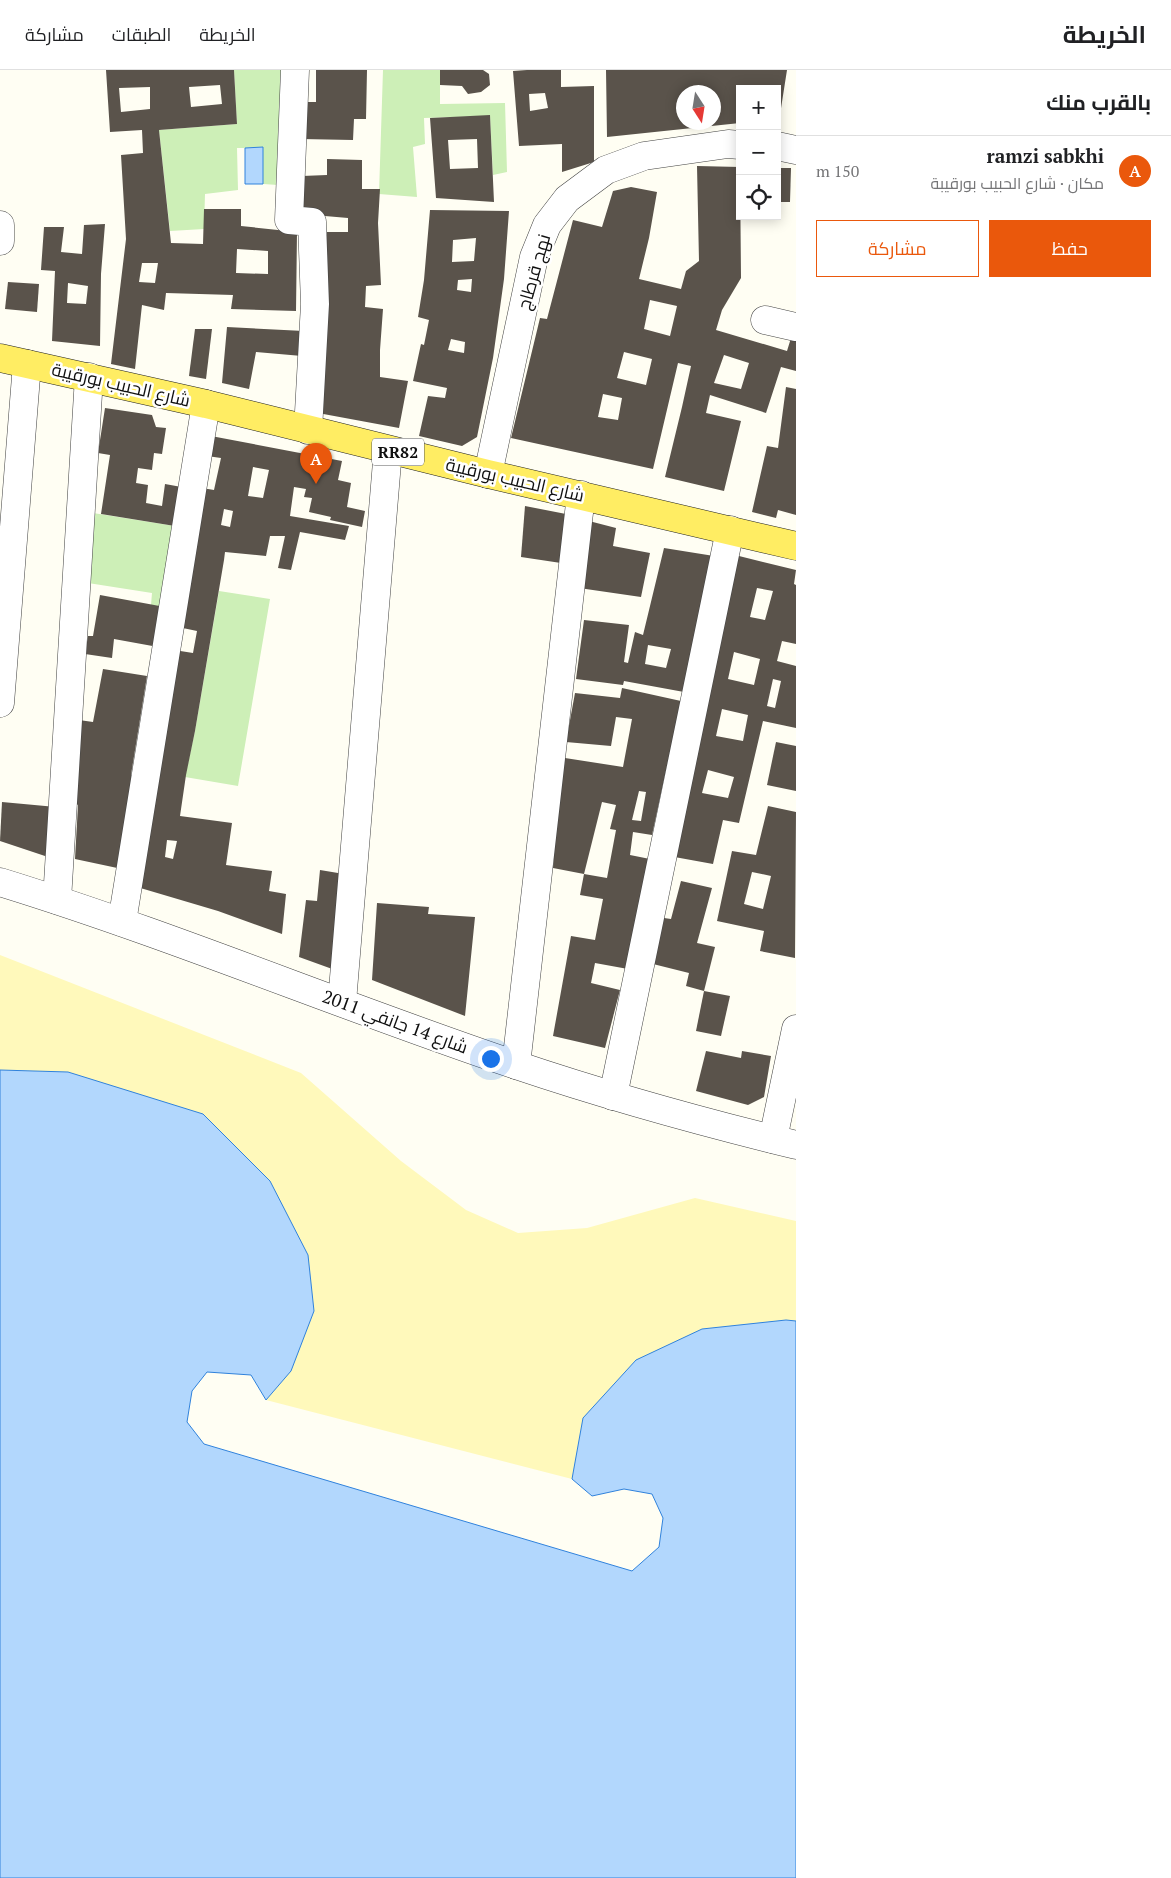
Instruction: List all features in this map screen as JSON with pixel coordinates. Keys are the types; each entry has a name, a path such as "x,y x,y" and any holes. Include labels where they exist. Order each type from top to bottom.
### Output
{"main road":[{"name":"شارع الحبيب بورقيبة","path":"0,358 206,404 388,450 796,546"}],"street":[{"path":"295,70 288,220 312,222 316,304 308,430"},
{"name":"نهج قرطاج","path":"488,474 534,257 547,225 562,205 567,199 606,170 644,156 736,144"},
{"path":"781,147 796,150"},
{"path":"0,225 0,241"},
{"path":"765,320 796,326"},
{"path":"0,703 26,364"},
{"path":"57,900 89,377"},
{"path":"122,922 206,404"},
{"path":"342,1002 388,450"},
{"path":"516,1065 581,496"},
{"path":"613,1096 730,530"},
{"name":"شارع 14 جانفي 2011","path":"0,882 122,922 516,1065 613,1096 784,1142"},
{"path":"784,1142 796,1029"}],"green space":[{"path":"234,70 281,70 278,185 263,184 263,148 237,148 238,190 205,194 204,229 170,231 159,130 237,124"},
{"path":"383,70 440,70 440,104 505,103 507,172 493,175 490,116 424,118 425,144 413,147 417,197 379,194"},
{"path":"93,513 181,527 165,607 151,605 152,593 88,583"},
{"path":"219,591 270,599 238,786 185,777 195,731"}],"sand":[{"path":"0,955 301,1073 401,1161 466,1210 518,1233 587,1228 695,1198 796,1221 796,1321 786,1320 702,1329 583,1418 572,1479 266,1400 291,1370 68,1072 0,1070"}],"water":[{"path":"263,147 263,184 245,184 245,148"},
{"path":"0,1070 68,1072 203,1114 270,1181 308,1255 314,1311 291,1371 266,1400 251,1375 207,1372 192,1391 187,1422 204,1444 632,1571 659,1547 663,1518 652,1494 624,1489 592,1496 572,1479 583,1418 636,1360 702,1329 786,1320 796,1321 796,1878 0,1878"}],"building":[{"path":"106,70 234,70 237,124 159,130 171,243 203,244 204,209 241,209 241,226 297,232 296,311 231,309 233,295 166,293 164,310 142,305 135,369 111,364 126,239 121,155 143,153 142,130 110,132","holes":["220,85 222,104 191,107 189,87","150,87 150,109 121,112 119,88","237,249 268,251 268,274 236,273","142,263 158,263 155,283 139,282"]},
{"path":"316,70 367,70 366,119 354,119 353,140 301,139 302,102 316,102"},
{"path":"440,70 483,70 489,74 490,85 481,92 468,94 462,86 440,85"},
{"path":"561,70 561,87 594,86 594,162 562,172 562,144 519,146 513,71","holes":["545,93 548,108 530,111 529,94"]},
{"path":"606,70 787,70 781,108 781,85 736,85 736,123 721,125 721,85 676,85 676,130 607,137"},
{"path":"490,115 494,202 436,198 430,118","holes":["477,139 478,168 450,169 448,140"]},
{"path":"327,159 362,160 362,189 380,189 378,223 381,285 366,286 365,307 383,309 380,377 408,381 399,428 318,413 327,303 327,232 348,232 348,218 302,214 302,176 327,175"},
{"path":"697,166 736,167 736,220 740,220 741,278 722,310 716,330 787,351 791,338 796,340 796,371 781,367 766,413 710,395 706,413 741,421 724,491 665,477 691,366 678,363 653,469 511,438 540,318 547,319 573,220 602,227 613,191 631,187 657,192 639,279 681,289 686,271 699,261","holes":["650,300 677,306 670,336 644,329","624,352 652,359 646,385 617,378","724,355 749,363 741,389 714,383","603,394 622,398 618,420 598,417"]},
{"path":"781,168 791,168 790,202 781,202"},
{"path":"430,210 509,211 504,279 493,358 477,437 462,446 419,436 428,396 445,398 447,388 413,381 421,344 424,345 429,320 418,317 424,280","holes":["476,238 474,261 452,262 453,240","472,279 471,292 457,290 458,280","451,339 465,342 464,353 448,350"]},
{"path":"105,224 101,274 100,346 52,341 55,271 41,270 44,227 64,227 61,252 82,254 84,225","holes":["68,283 88,286 86,304 67,303"]},
{"path":"8,282 39,284 37,312 5,309"},
{"path":"227,327 304,331 302,356 256,352 249,389 222,383"},
{"path":"195,329 212,329 206,379 189,376"},
{"path":"786,387 796,389 796,515 778,510 776,518 752,512 767,446 778,448"},
{"path":"105,408 152,415 156,427 166,428 162,454 154,453 152,470 138,468 136,483 148,485 146,503 162,506 165,484 187,488 181,527 101,514 110,455 98,453"},
{"path":"211,436 342,461 338,480 351,483 347,507 365,511 362,527 330,520 331,517 309,512 312,498 304,497 306,489 294,487 290,516 349,526 345,540 300,532 291,570 278,568 285,536 270,536 266,556 225,552 180,816 232,823 226,865 272,871 269,891 286,894 282,934 218,911 137,887 174,650 193,653 197,631 178,627 202,488 214,490 221,458 207,456","holes":["253,467 269,470 263,498 248,496","224,509 233,511 230,527 221,525","167,840 177,841 173,859 165,857"]},
{"path":"525,506 566,514 561,563 521,557"},
{"path":"589,521 616,528 613,546 650,553 641,597 579,588"},
{"path":"664,548 714,556 684,692 624,681 623,685 576,679 584,620 629,625 624,662 628,663 635,632 643,635","holes":["648,645 671,649 666,668 645,664"]},
{"path":"735,555 796,570 794,584 796,585 796,644 782,641 777,661 796,666 796,728 763,721 739,823 723,820 713,864 669,856","holes":["757,588 773,591 765,620 750,617","734,652 760,659 754,685 728,679","773,679 781,681 775,708 767,706","722,709 748,715 743,741 716,736","708,770 734,777 728,798 702,793"]},
{"path":"100,595 165,607 158,647 114,639 112,658 85,654 88,636 93,636"},
{"path":"103,669 147,676 131,775 138,777 122,869 75,859 78,805 72,801 79,720 93,722"},
{"path":"622,688 681,701 652,835 633,832 630,855 650,859 628,969 595,963 591,983 620,990 605,1048 553,1036 571,936 595,940 603,899 580,895 584,874 553,868 556,825 565,758 623,767 632,719 616,717 611,746 566,742 575,693 620,698","holes":["639,791 646,792 641,821 632,820","602,802 616,805 610,829 616,830 607,878 584,874"]},
{"path":"776,742 796,746 796,791 767,785"},
{"path":"2,802 56,807 51,858 0,841"},
{"path":"768,806 796,812 795,958 760,951 764,931 717,921 732,851 756,855","holes":["752,872 771,876 763,909 744,904"]},
{"path":"320,870 344,874 335,970 299,957 306,900 317,901"},
{"path":"681,881 712,888 697,943 715,947 704,991 686,986 689,973 653,964 664,918 671,919"},
{"path":"377,903 429,907 428,914 475,917 465,1016 372,980"},
{"path":"704,991 730,996 721,1036 696,1031"},
{"path":"706,1051 741,1058 742,1051 771,1056 764,1097 748,1105 696,1091"}],"place":[{"name":"ramzi sabkhi","path":"316,484"}]}
